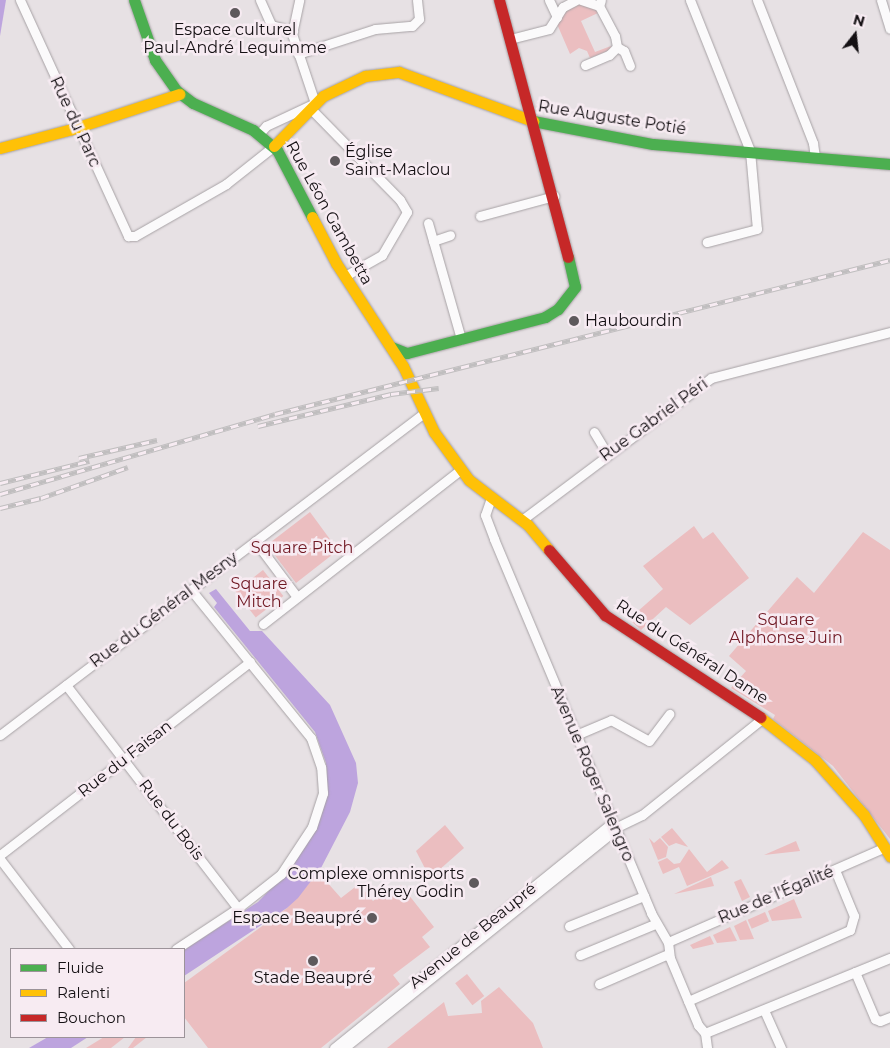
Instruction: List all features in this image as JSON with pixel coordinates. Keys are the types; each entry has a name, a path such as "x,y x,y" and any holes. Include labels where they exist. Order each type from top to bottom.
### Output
{"street":[{"name":"Rue du Parc","path":"20,0 125,233 135,236 226,184 274,146"},
{"name":"Rue Léon Gambetta","path":"134,0 155,60 179,94 192,103 259,134 274,146 345,276 385,339 422,409"},
{"path":"260,0 271,25 293,31"},
{"path":"299,0 293,31 313,106 380,179 407,212 382,255 345,276"},
{"path":"298,54 375,29 412,26 419,19 417,0"},
{"path":"385,339 400,353 416,351 552,314 573,290 576,282 499,0"},
{"path":"549,0 557,17"},
{"path":"510,39 547,30 566,5 576,0"},
{"path":"582,0 600,3 616,36 617,47 613,53 585,65"},
{"path":"690,0 750,151 758,229 707,242"},
{"path":"757,0 813,143 815,157"},
{"path":"881,0 890,29"},
{"path":"617,47 624,50 630,66"},
{"name":"Rue Auguste Potié","path":"274,146 313,106 365,76 404,73 533,122 653,144 890,164"},
{"path":"0,148 78,127 179,94"},
{"path":"259,134 268,125 313,106"},
{"path":"480,216 554,196"},
{"path":"428,222 461,339"},
{"path":"433,241 450,235"},
{"name":"Rue Gabriel Péri","path":"522,520 607,454 711,378 890,332"},
{"path":"416,351 411,362 422,409"},
{"name":"Rue du Général Dame","path":"422,409 460,470 491,498 522,520 605,615 639,640 762,718 815,760 864,814 887,852"},
{"name":"Rue du Général Mesny","path":"0,735 255,542 422,409"},
{"path":"594,432 607,454"},
{"path":"262,624 460,470"},
{"name":"Avenue Roger Salengro","path":"491,498 486,508 487,520 655,924 668,942"},
{"path":"255,542 297,597"},
{"path":"178,948 238,908 273,880 293,859 315,820 323,785 314,742 191,590"},
{"name":"Rue du Faisan","path":"0,857 250,662"},
{"name":"Rue du Bois","path":"66,685 238,908"},
{"path":"576,735 611,720 649,741 669,714"},
{"path":"614,827 642,815 762,718"},
{"name":"Avenue de Beaupré","path":"334,1048 614,827"},
{"name":"Avenue de Beaupré","path":"344,1048 614,827"},
{"name":"Rue de l'Égalité","path":"668,942 835,870 887,852"},
{"path":"0,857 68,948"},
{"path":"688,1001 850,930 854,916 835,870"},
{"path":"569,926 644,896"},
{"path":"580,956 655,924"},
{"path":"668,942 668,954 688,1001 705,1034 708,1048"},
{"path":"599,984 668,954"},
{"path":"705,1034 890,958"},
{"path":"856,972 875,1019 880,1021 890,1017"},
{"path":"764,1010 781,1048"}],"green space":[{"path":"575,4 598,8 600,12 581,21 595,52 611,46 610,50 590,58 587,51 579,48 570,54 557,24 566,9"},
{"name":"Square Pitch","path":"310,512 343,557 337,551 296,583 267,545"},
{"path":"694,526 703,539 713,532 749,578 690,625 666,607 641,630 629,619 663,589 643,566"},
{"name":"Square Alphonse Juin","path":"863,532 890,550 890,839 833,766 773,719 775,715 731,688 746,671 729,656 797,577 814,593"},
{"name":"Square Mitch","path":"263,570 283,596 256,618 235,592"},
{"path":"445,825 464,848 430,878 416,851"},
{"path":"672,828 688,847 676,843 669,846 661,837"},
{"path":"649,838 654,843 660,838 668,847 666,857 658,860"},
{"path":"796,841 800,851 764,855"},
{"path":"689,849 707,872 722,860 729,868 687,886 679,867 663,874 658,862 667,858 674,864 680,863"},
{"name":"Stade Beaupré","path":"318,872 341,898 359,884 373,901 385,891 388,895 401,885 434,927 422,937 430,947 393,975 400,984 321,1048 208,1048 185,1018 185,982 287,908"},
{"path":"711,877 714,886 674,894"},
{"path":"741,879 750,897 742,901 734,882"},
{"path":"794,899 802,918 772,921 768,911"},
{"path":"765,912 769,921 752,929 748,920"},
{"path":"746,920 754,939 740,940 734,926"},
{"path":"730,927 737,941 717,943 713,935"},
{"path":"710,936 714,944 693,949 690,945"},
{"path":"467,974 484,996 472,1005 455,983"},
{"path":"499,987 533,1023 543,1048 387,1048 444,1002 448,1016 482,1013 481,1001"},
{"path":"102,1038 124,1038 111,1048 86,1048"},
{"path":"135,1038 146,1038 133,1048 128,1048"}],"shaded area":[{"path":"0,0 6,0 0,36"},
{"path":"216,589 250,631 262,631 330,705 356,763 358,783 350,812 321,868 298,898 287,908 185,975 185,949 258,902 293,866 322,812 327,789 326,763 315,732 214,607 217,603 209,593"},
{"path":"46,1038 86,1038 71,1048 29,1048"}],"railway":[{"path":"0,494 275,414 890,260"},
{"path":"258,426 391,394 439,388"},
{"path":"79,458 157,440"},
{"path":"0,483 89,461"},
{"path":"0,508 41,498 128,467"}],"traffic: fast":[{"path":"134,0 155,60 177,91 193,103 253,130 277,150 312,217"},
{"path":"533,121 653,144 890,164"},
{"path":"391,347 407,353 545,317 558,309 575,287 568,257"}],"traffic: slow":[{"path":"274,146 323,96 365,76 399,72 533,121"},
{"path":"0,148 72,129 179,94"},
{"path":"312,217 336,263 403,366 434,432 469,480 528,525 549,550"},
{"path":"760,717 815,760 864,815 890,856"}],"traffic: jam":[{"path":"499,0 568,257"},
{"path":"549,550 605,615 760,717"}],"place":[{"name":"Espace culturel Paul-André Lequimme","path":"235,13"},
{"name":"Église Saint-Maclou","path":"335,161"},
{"name":"Haubourdin","path":"574,321"},
{"name":"Complexe omnisports Thérey Godin","path":"474,883"},
{"name":"Espace Beaupré","path":"372,918"},
{"name":"Stade Beaupré","path":"313,961"}]}
